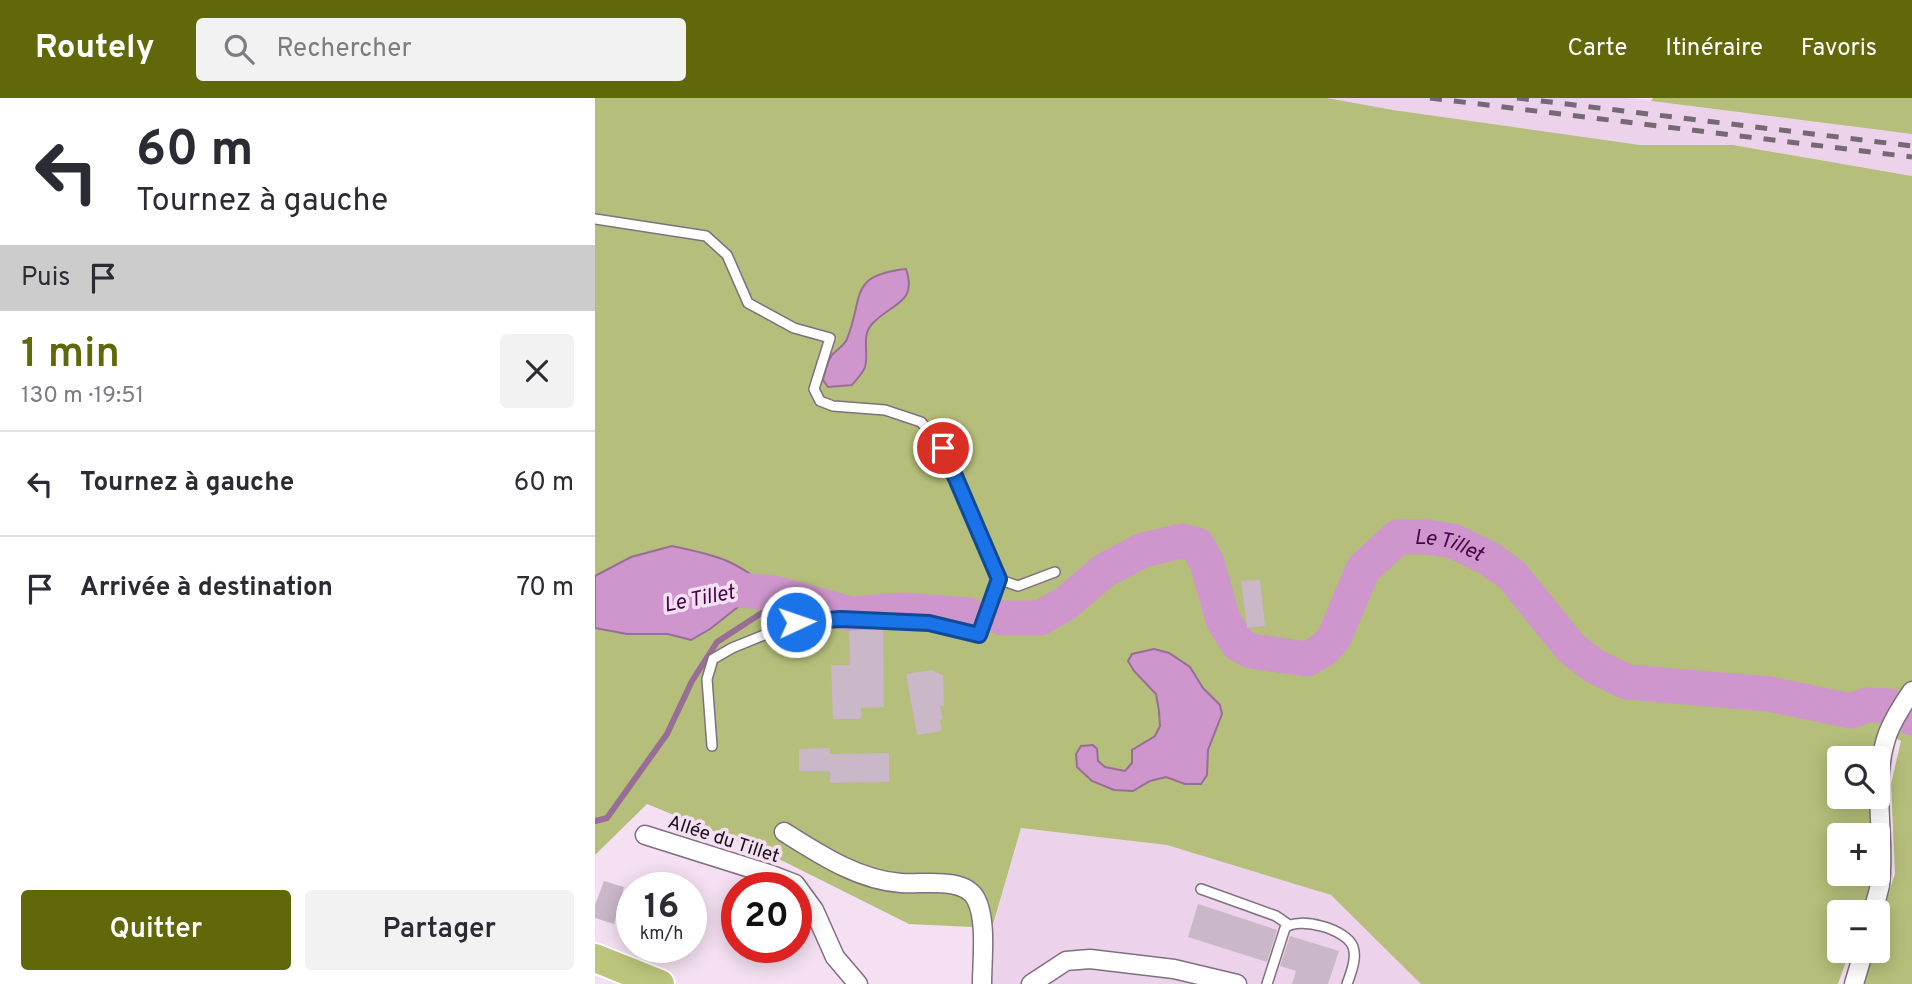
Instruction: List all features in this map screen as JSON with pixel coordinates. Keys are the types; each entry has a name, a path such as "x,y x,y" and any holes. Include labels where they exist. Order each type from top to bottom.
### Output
{"main road":[{"path":"595,958 660,984"},
{"path":"595,974 651,984"}],"street":[{"path":"1876,900 1879,885 1879,785 1882,758 1888,734 1900,708 1912,691"},
{"path":"784,832 840,864 874,877 901,883 959,886 971,893 976,899 982,925 982,984"},
{"name":"Allée du Tillet","path":"645,835 795,884 814,910 835,957 858,984"},
{"path":"1031,984 1066,961 1090,959 1174,969 1237,984"},
{"path":"1854,984 1860,963"}],"lane":[{"path":"595,219 706,236 727,255 748,303 794,328 829,338 814,389 820,401 833,406 885,410 921,422 943,448 999,579 979,635 929,623 841,619 796,622 713,659 707,679 712,746"},
{"path":"999,579 1018,586 1055,572"},
{"path":"1201,889 1269,913 1289,925 1301,922 1312,924 1349,939 1354,950 1354,961 1347,984"},
{"path":"1267,984 1282,937 1289,925"}],"shaded area":[{"path":"1327,98 1626,98 1912,134 1912,176 1733,145 1640,145"},
{"path":"1021,828 1167,845 1331,895 1424,984 982,984 982,928 993,927"}],"green space":[{"path":"595,98 1327,98 1640,145 1733,145 1912,176 1912,984 1858,984 1865,963 1890,963 1890,900 1886,900 1895,874 1891,784 1901,741 1882,731 1879,746 1827,746 1827,809 1871,809 1871,823 1827,823 1827,886 1869,886 1866,900 1827,900 1827,963 1845,963 1838,984 1421,984 1331,895 1167,845 1021,828 992,928 909,924 812,876 812,872 805,872 767,853 647,804 595,855"},
{"path":"1653,98 1912,98 1912,134 1651,101"}],"water":[{"path":"906,269 909,281 906,296 879,317 869,329 863,372 852,385 828,387 823,380 827,363 847,339 861,290 875,277"},
{"path":"672,546 728,561 775,593 752,596 710,629 691,640 668,634 627,634 595,628 595,576 631,557"},
{"path":"1154,649 1169,653 1190,667 1203,688 1220,705 1222,714 1208,750 1207,775 1201,784 1185,784 1166,777 1150,781 1133,791 1114,790 1092,781 1077,767 1076,754 1081,746 1093,745 1097,749 1098,761 1105,767 1125,771 1132,763 1132,750 1155,736 1160,726 1156,694 1128,661 1132,654"}],"building":[{"path":"1260,580 1265,626 1247,628 1241,581"},
{"path":"883,628 884,707 861,708 862,717 859,719 833,719 831,665 850,665 849,631"},
{"path":"931,670 943,675 944,706 940,706 942,731 917,735 906,674"},
{"path":"830,748 830,754 889,753 889,782 830,783 830,771 799,771 799,749"},
{"path":"604,881 616,885 614,924 595,918 595,905"},
{"path":"1198,904 1277,930 1267,962 1188,937"},
{"path":"1290,936 1339,951 1328,984 1292,984 1296,971 1280,966"}],"waterway":[{"name":"Le Tillet","path":"1002,618 1040,618 1066,603 1105,570 1143,550 1182,541 1197,545 1207,563 1223,620 1238,644 1251,651 1307,659 1323,650 1334,638 1363,569 1398,537 1426,537 1453,541 1488,558 1512,575 1571,648 1594,666 1627,682 1769,694 1851,711 1867,705 1891,706 1912,718"},
{"name":"Le Tillet","path":"728,589 775,593 851,614 902,610 969,615"},
{"path":"595,821 607,818 667,734 692,681 717,642 788,596"}],"railway":[{"path":"1430,98 1912,157"},
{"path":"1517,98 1912,146"}],"route":[{"path":"796,622 841,619 929,623 979,635 999,579 943,448"}]}
